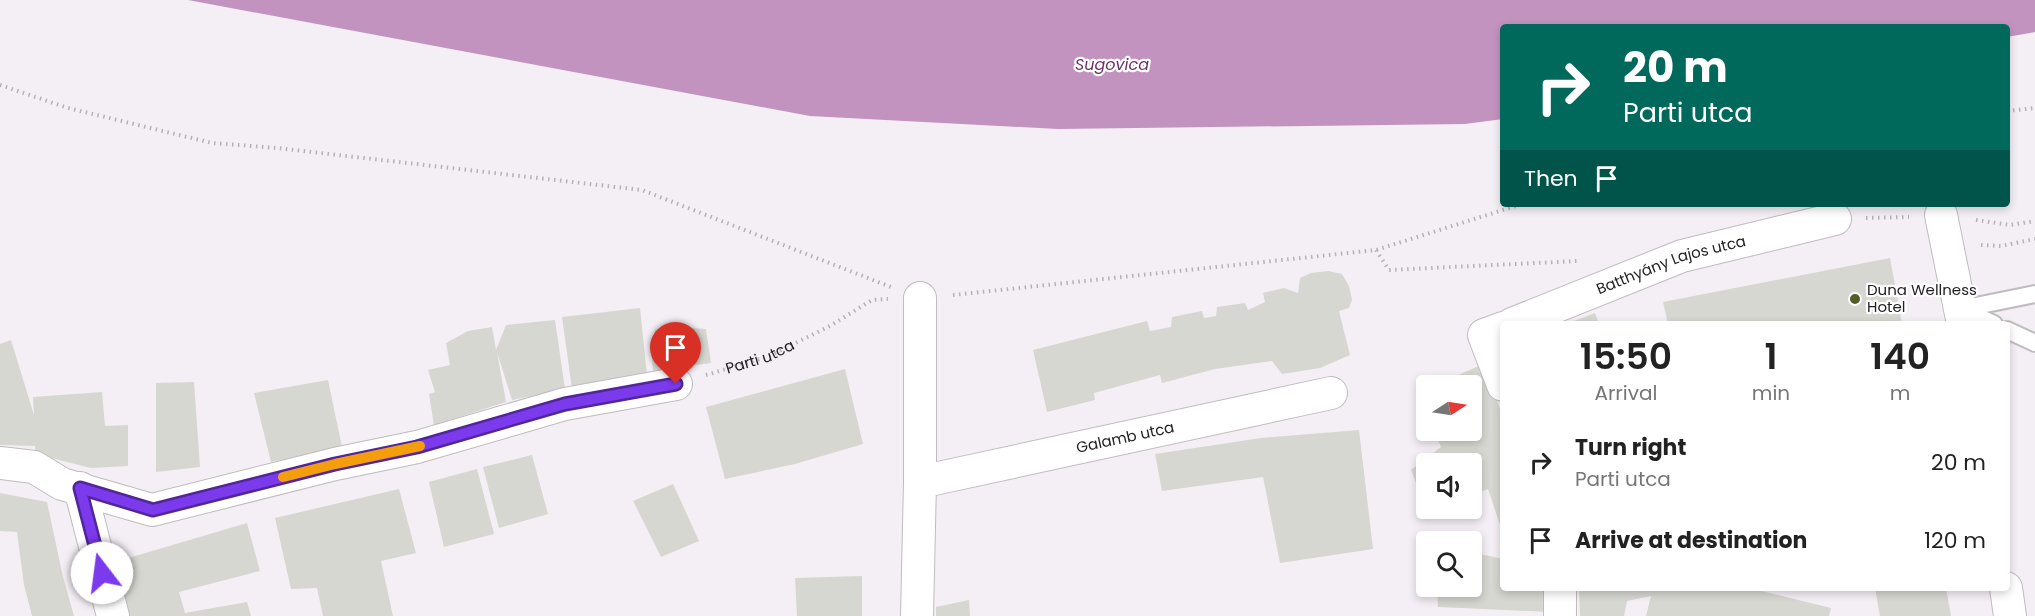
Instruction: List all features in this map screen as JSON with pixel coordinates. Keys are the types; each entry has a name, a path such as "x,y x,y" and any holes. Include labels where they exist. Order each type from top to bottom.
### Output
{"street":[{"path":"1941,215 1962,316"},
{"name":"Batthyány Lajos utca","path":"1520,321 1682,256 1835,219"},
{"path":"917,616 920,298"},
{"path":"1500,329 1484,335 1500,377"},
{"path":"0,463 34,467 62,484 153,510 335,464 417,447 565,404 676,384"},
{"name":"Galamb utca","path":"920,482 1331,393"},
{"path":"80,488 114,616"},
{"path":"1560,591 1560,616"},
{"path":"2006,591 2010,616"}],"lane":[{"path":"1962,316 2035,294"},
{"path":"1962,316 1982,321"},
{"path":"2010,331 2035,343"}],"path":[{"path":"0,85 68,108 212,143 277,148 642,190 920,298 1376,250 1512,207"},
{"path":"2010,111 2035,108"},
{"path":"1941,215 1973,245 2001,246 2035,239"},
{"path":"1835,219 1941,215 2010,225 2035,220"},
{"path":"1376,250 1389,270 1588,260"},
{"name":"Parti utca","path":"676,384 767,357 830,326 872,300"}],"water":[{"name":"Sugovica","path":"188,0 2035,0 2035,32 2010,36 2010,24 1500,24 1500,119 1465,124 1058,129 810,116"}],"building":[{"path":"1890,258 1901,321 1667,321 1663,302"},
{"path":"1328,271 1342,274 1349,286 1352,300 1349,308 1339,311 1350,355 1320,368 1282,374 1272,361 1215,369 1162,383 1160,375 1094,393 1095,400 1047,412 1033,350 1147,321 1150,331 1171,327 1172,317 1202,311 1204,318 1216,316 1217,307 1245,303 1248,310 1265,302 1263,293 1284,288 1298,293 1300,278 1311,273"},
{"path":"640,308 647,375 572,389 562,317"},
{"path":"1595,313 1598,321 1574,321"},
{"path":"555,320 565,389 512,400 497,352 506,402 434,425 429,394 435,392 428,370 450,365 446,343 468,331 492,327 496,350 506,325"},
{"path":"676,327 706,329 711,363 653,371 651,346 655,330"},
{"path":"11,340 34,415 33,397 102,392 105,426 128,425 128,466 91,468 35,454 35,446 0,445 0,344"},
{"path":"1483,364 1500,409 1500,525 1488,489 1482,491 1482,453 1433,453 1441,447 1439,441 1482,441 1482,375 1458,375"},
{"path":"845,369 863,444 795,464 725,479 706,407"},
{"path":"328,380 342,447 271,462 254,393"},
{"path":"194,382 200,467 156,472 156,383"},
{"path":"1359,430 1373,549 1280,563 1263,477 1162,491 1155,454 1261,438"},
{"path":"532,455 548,514 499,528 483,467"},
{"path":"1416,466 1416,483 1411,470"},
{"path":"477,469 494,534 444,547 429,482"},
{"path":"673,484 699,541 661,557 633,501"},
{"path":"399,489 416,553 381,561 393,616 323,616 317,588 291,589 275,518"},
{"path":"0,493 47,502 74,616 32,616 24,585 17,532 0,531"},
{"path":"247,523 260,571 179,592 185,613 247,602 251,616 127,616 115,562"},
{"path":"1482,554 1500,558 1500,591 1552,591 1551,612 1438,607 1438,597 1482,597"},
{"path":"862,576 862,616 797,616 795,578"},
{"path":"1579,591 1761,591 1831,608 1829,616 1646,616 1651,596 1627,601 1624,616 1580,616"},
{"path":"1876,591 1947,591 1951,616 1880,616"},
{"path":"969,600 970,616 936,616 936,607"}],"slow traffic":[{"path":"283,477 420,446"}],"place":[{"name":"Duna Wellness Hotel","path":"1855,299"}],"route":[{"path":"102,573 80,488 153,510 335,464 417,447 565,404 676,384"}]}
